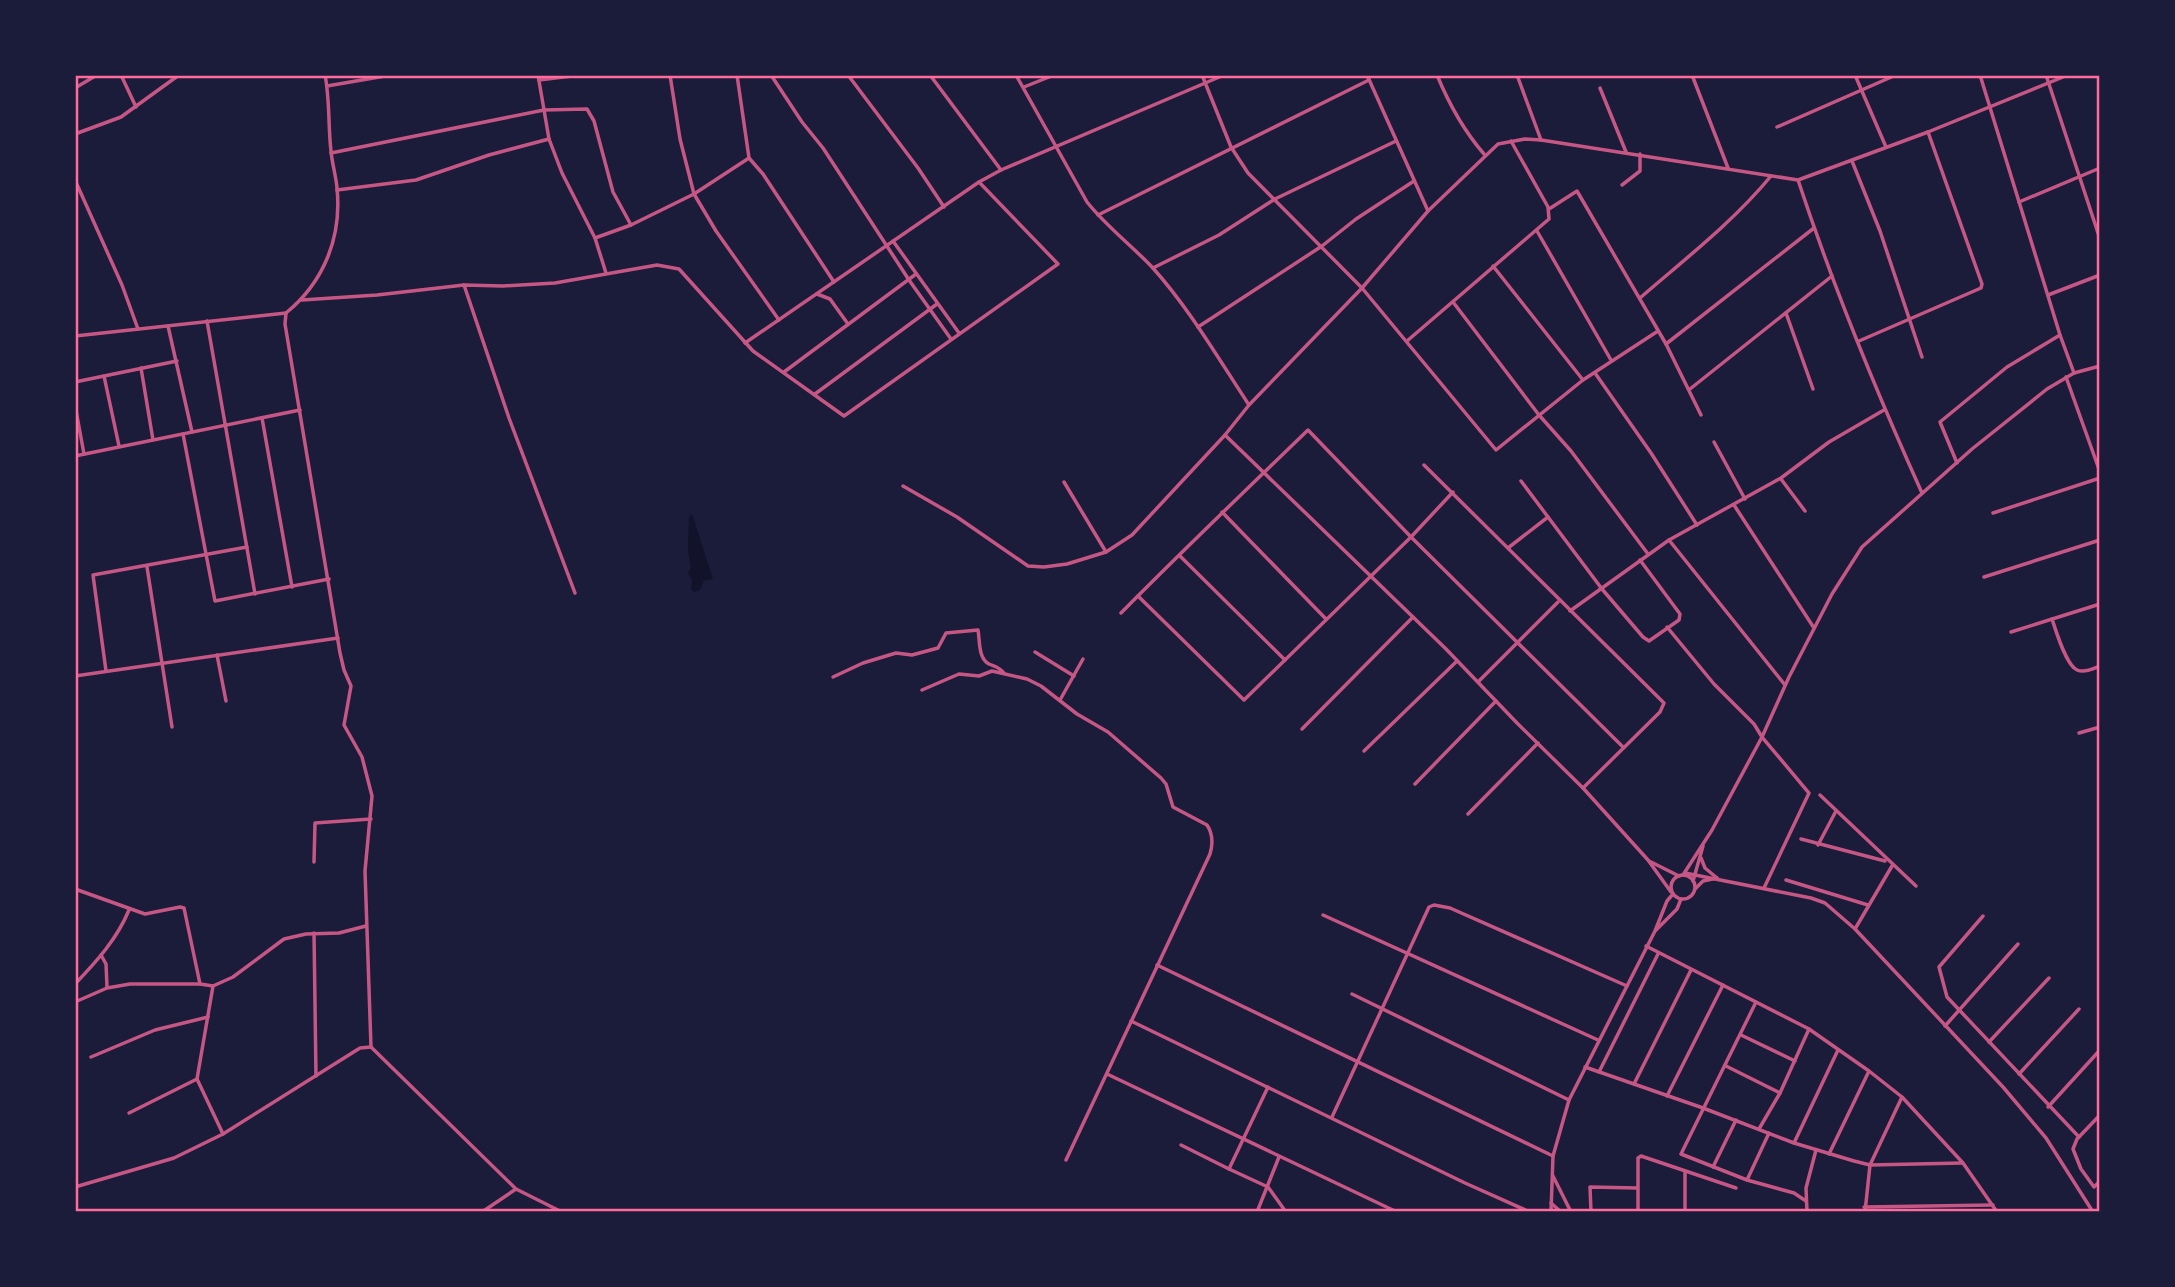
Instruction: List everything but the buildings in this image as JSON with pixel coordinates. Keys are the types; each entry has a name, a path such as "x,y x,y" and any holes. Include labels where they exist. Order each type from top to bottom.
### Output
{"street":[{"path":"75,88 97,75"},
{"path":"121,75 136,107"},
{"path":"75,134 121,117 179,75"},
{"path":"75,336 286,313 302,300 325,266 336,232 337,190 331,153 325,75"},
{"path":"327,86 389,75"},
{"path":"580,75 539,78 549,139 562,173 595,238 606,273"},
{"path":"670,75 680,139 694,194 716,231 779,320"},
{"path":"677,75 738,76 749,158 763,174 834,282"},
{"path":"771,75 951,339"},
{"path":"848,75 944,207"},
{"path":"930,75 1001,170"},
{"path":"1016,75 1087,202 1153,268 1198,327 1249,405"},
{"path":"1024,88 1054,75"},
{"path":"1202,75 1231,147 1248,173 1362,288 1496,450 1583,380 1658,331"},
{"path":"745,343 979,182 1001,170 1224,75"},
{"path":"1437,75 1451,105 1472,140 1485,155"},
{"path":"1517,75 1541,140"},
{"path":"1692,75 1728,168"},
{"path":"1855,75 1886,148"},
{"path":"1777,127 1896,75"},
{"path":"1980,75 2074,373"},
{"path":"2046,75 2100,239"},
{"path":"903,486 957,517 1028,566 1067,564 1106,552 1147,522 1249,405 1362,288 1428,211 1498,144 1541,140 1798,180 1928,132 2068,75"},
{"path":"1098,215 1368,78 1428,211"},
{"path":"1600,88 1626,152"},
{"path":"331,153 544,110 587,109 592,114 613,192 631,225"},
{"path":"1859,341 1981,288 1982,284 1928,132"},
{"path":"337,190 416,180 489,155 549,139"},
{"path":"1153,268 1219,234 1275,199 1396,141"},
{"path":"1406,341 1549,219 1549,209 1511,141"},
{"path":"1622,185 1640,172 1640,154"},
{"path":"595,238 631,225 694,194 749,158"},
{"path":"1852,160 1880,230 1922,357"},
{"path":"2019,202 2100,168"},
{"path":"1639,299 1711,238 1754,197 1771,176"},
{"path":"75,180 122,285 138,329"},
{"path":"1798,180 1884,410 1922,493"},
{"path":"1198,327 1415,181"},
{"path":"302,300 464,285 555,283 657,265 679,269 745,343 844,416 1058,264 979,182"},
{"path":"1549,209 1577,191 1666,344 1701,415"},
{"path":"1666,344 1814,228"},
{"path":"1536,230 1611,360"},
{"path":"892,241 959,333"},
{"path":"1492,266 1583,380"},
{"path":"784,372 916,274"},
{"path":"2048,295 2100,275"},
{"path":"1689,389 1832,276"},
{"path":"464,285 509,418 575,593"},
{"path":"817,294 830,299 848,324"},
{"path":"1452,302 1539,415 1571,451 1648,554"},
{"path":"814,395 937,304"},
{"path":"286,313 287,337 338,638 344,670 351,686 344,725 362,757 371,789 371,819 366,853 371,1047 505,1180 516,1189 562,1212"},
{"path":"1786,313 1813,389"},
{"path":"207,321 255,594"},
{"path":"168,326 192,432"},
{"path":"1957,463 1940,422 2007,367 2060,335"},
{"path":"75,382 177,360"},
{"path":"1551,1212 1553,1156 1569,1100 1655,931 1672,893 1671,884 1682,875 1703,845 1762,737 1785,685 1844,572 1862,547 2026,404 2066,377 2100,366"},
{"path":"141,368 153,440"},
{"path":"1595,372 1697,525"},
{"path":"104,376 119,447"},
{"path":"2066,377 2100,472"},
{"path":"75,405 84,454"},
{"path":"75,456 301,410"},
{"path":"1570,611 1669,540 1781,478 1829,443 1884,410"},
{"path":"262,418 292,587"},
{"path":"1121,612 1308,430 1411,537 1623,747"},
{"path":"183,434 215,601 329,579"},
{"path":"1225,435 1413,617 1583,788 1648,860 1672,893 1681,899"},
{"path":"1714,442 1745,499"},
{"path":"1424,465 1664,703 1660,712 1583,788"},
{"path":"1781,478 1805,511"},
{"path":"1993,513 2100,478"},
{"path":"1521,481 1602,589 1649,641 1679,620 1680,614 1640,560"},
{"path":"1064,482 1106,552"},
{"path":"1138,596 1244,700 1248,699 1453,492"},
{"path":"1734,505 1814,628"},
{"path":"1222,512 1326,620"},
{"path":"1508,548 1548,517"},
{"path":"1669,540 1785,685"},
{"path":"1984,577 2100,541"},
{"path":"106,671 93,575 247,547"},
{"path":"1180,556 1285,660"},
{"path":"147,566 172,727"},
{"path":"1478,682 1559,601"},
{"path":"2011,632 2100,604"},
{"path":"1302,729 1413,617"},
{"path":"2052,619 2074,668 2082,671 2100,667"},
{"path":"1667,626 1714,684 1754,724 1809,793 1764,888"},
{"path":"833,677 863,663 896,653 912,656 938,648 946,633 978,630 982,658 1002,669 1004,673"},
{"path":"75,676 338,638"},
{"path":"1035,652 1074,676"},
{"path":"217,655 226,701"},
{"path":"1060,700 1083,659"},
{"path":"1364,751 1457,661"},
{"path":"922,690 959,674 979,676 992,671 1036,682 1108,732 1137,756 1164,781 1173,807 1207,825 1210,830 1210,854 1066,1160"},
{"path":"1415,784 1496,701"},
{"path":"2079,733 2100,727"},
{"path":"1468,814 1538,743"},
{"path":"1820,795 1916,886"},
{"path":"1818,845 1836,811"},
{"path":"314,862 315,822 371,819"},
{"path":"1801,839 1887,861"},
{"path":"1694,890 1693,881 1703,845"},
{"path":"1701,857 1705,868 1717,878"},
{"path":"1648,860 1693,881"},
{"path":"1856,929 1892,866"},
{"path":"1682,875 1696,874 1717,878 1825,903 1856,929 2003,1087 2046,1138 2093,1212"},
{"path":"1655,931 1677,909 1681,899 1690,896 1703,881 1717,878"},
{"path":"1786,880 1868,905"},
{"path":"75,889 147,915 184,908 200,984"},
{"path":"1332,1117 1429,906 1450,908 1627,986"},
{"path":"75,984 121,930 130,909"},
{"path":"1323,915 1598,1040"},
{"path":"1983,916 1939,967 1947,997 2079,1137"},
{"path":"75,1002 107,988 130,984 213,986 233,977 284,939 314,933 339,933 366,926"},
{"path":"314,933 316,1076"},
{"path":"1945,1026 2018,944"},
{"path":"1646,946 1809,1029 1869,1071 1902,1097 1963,1164 1997,1212"},
{"path":"1599,1072 1658,954"},
{"path":"101,955 106,964 107,988"},
{"path":"1157,965 1553,1156"},
{"path":"1634,1084 1691,970"},
{"path":"1989,1042 2049,978"},
{"path":"1667,1096 1723,985"},
{"path":"213,986 197,1079 223,1134"},
{"path":"1352,994 1569,1100"},
{"path":"1756,1002 1681,1154 1747,1180 1794,1193 1806,1201"},
{"path":"2019,1074 2079,1009"},
{"path":"92,1056 155,1030 208,1017"},
{"path":"1131,1021 1530,1212"},
{"path":"1759,1129 1780,1093 1809,1029"},
{"path":"1741,1035 1795,1061"},
{"path":"75,1187 174,1158 223,1134 360,1048 371,1047"},
{"path":"1794,1143 1838,1049"},
{"path":"2048,1107 2100,1050"},
{"path":"1726,1066 1780,1093"},
{"path":"1585,1067 1794,1143 1870,1165 1963,1164"},
{"path":"1829,1154 1869,1071"},
{"path":"1107,1074 1397,1212"},
{"path":"129,1113 197,1079"},
{"path":"1229,1169 1268,1087"},
{"path":"1902,1097 1870,1165 1865,1209 1993,1205"},
{"path":"2099,1118 2079,1137 2073,1146 2073,1152 2094,1187 2100,1181"},
{"path":"1713,1167 1736,1120"},
{"path":"1747,1180 1769,1133"},
{"path":"1181,1145 1268,1186 1286,1212"},
{"path":"1807,1212 1809,1173 1816,1150"},
{"path":"1637,1212 1638,1158 1641,1156 1736,1188"},
{"path":"1256,1212 1279,1157"},
{"path":"1685,1173 1685,1212"},
{"path":"1552,1175 1571,1212"},
{"path":"1591,1212 1590,1187 1637,1188"},
{"path":"482,1212 516,1189"},
{"path":"1551,1203 1561,1212"}],"shaded area":[{"path":"692,514 713,579 704,581 700,590 694,592 688,573 691,567 688,548 689,517"}]}
